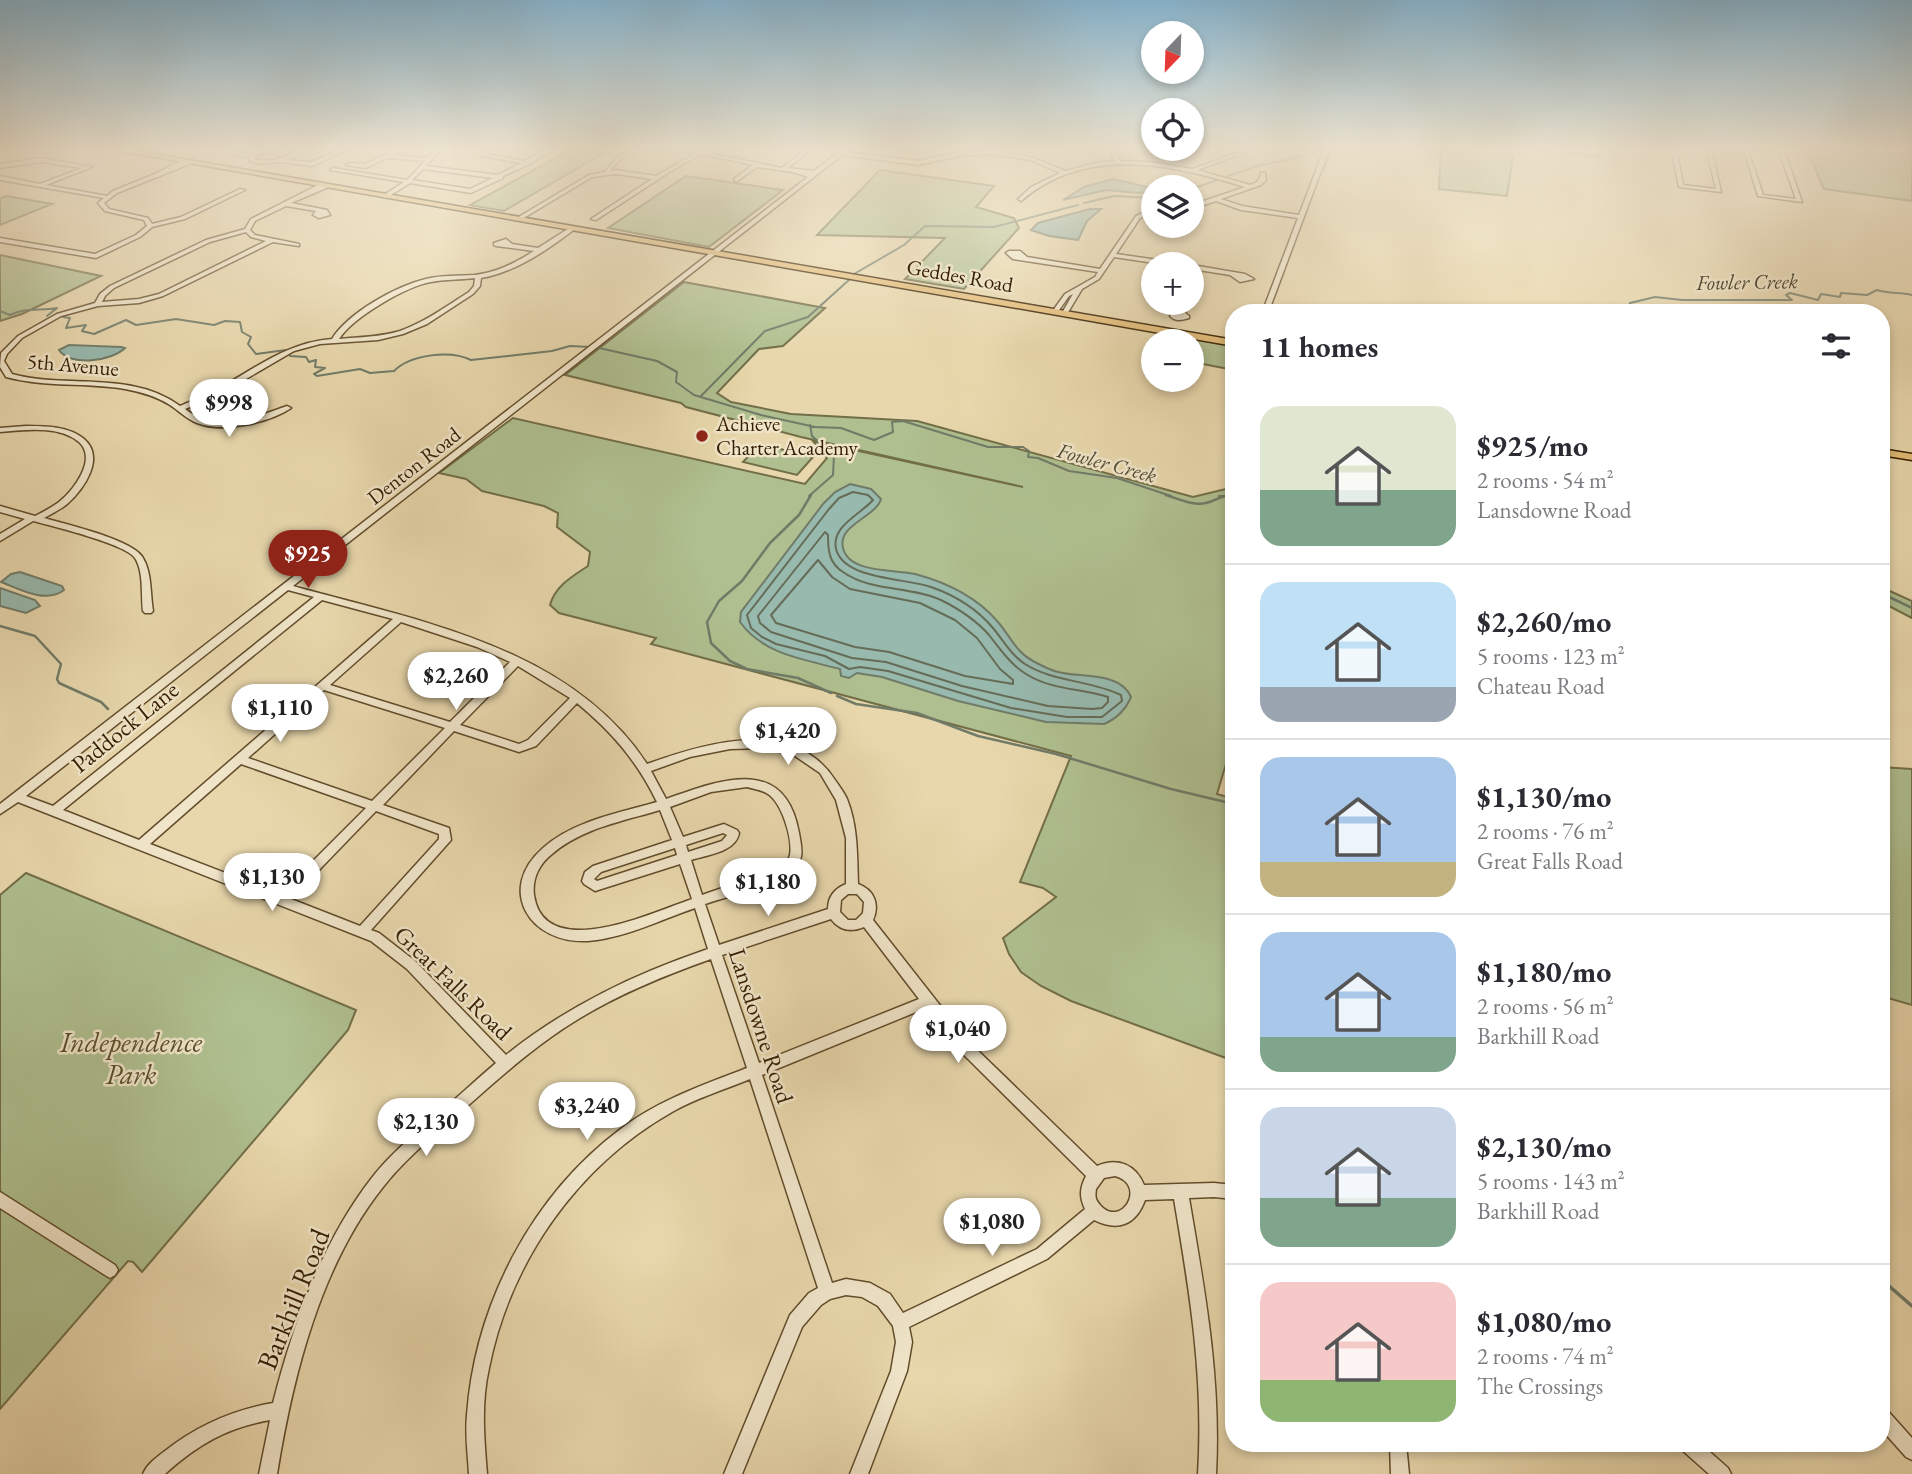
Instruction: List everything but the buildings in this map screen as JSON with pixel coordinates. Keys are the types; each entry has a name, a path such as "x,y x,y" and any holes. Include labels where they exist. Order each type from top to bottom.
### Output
{"main road":[{"name":"Geddes Road","path":"503,216 1225,341"},
{"path":"1890,453 1912,457"}],"street":[{"path":"134,216 143,218 150,226"},
{"path":"0,240 96,256 135,238 150,226 190,216"},
{"path":"262,216 253,220 247,230 208,241 112,286 102,295 99,304 139,300 165,293 272,240"},
{"path":"516,218 521,216"},
{"path":"594,219 599,216"},
{"name":"Denton Road","path":"0,810 760,216"},
{"path":"1060,313 1079,289 1094,280 1141,216"},
{"path":"1268,304 1302,217 1294,216"},
{"path":"334,341 345,325 415,284 505,270 573,228"},
{"path":"247,230 253,236 297,245"},
{"path":"510,245 537,250"},
{"path":"1112,255 1141,259"},
{"path":"1025,258 1101,271"},
{"path":"1204,269 1232,274"},
{"path":"179,409 212,395 292,350 334,341 387,337 414,329 471,293 477,286 478,276"},
{"name":"5th Avenue","path":"99,304 59,315 20,337 1,357 2,370 9,375 31,381 105,384 137,389 159,396 198,422 222,425 251,421 287,408"},
{"path":"0,430 54,430 81,440 89,450 89,468 82,481 60,505 32,518 0,538"},
{"path":"0,509 116,543 135,552 141,560 148,611"},
{"name":"Lansdowne Road","path":"287,587 474,642 518,660 577,696 615,731 645,769 679,842 827,1292"},
{"name":"Paddock Lane","path":"54,811 320,597"},
{"path":"141,845 397,620"},
{"path":"282,900 518,660"},
{"path":"323,686 524,748 577,696"},
{"path":"645,769 712,747 748,743 780,747 809,759 827,772 845,804 854,853 852,890"},
{"path":"240,759 442,829 446,836 363,931"},
{"path":"747,783 772,791 789,811 796,852 788,868 610,931 583,936 550,929 538,919 528,904 528,886 533,870 543,855 557,842 576,832 663,804 723,785 747,783"},
{"name":"Great Falls Road","path":"18,797 363,931 384,942 411,965 505,1063"},
{"path":"724,828 733,833 732,839 726,844 684,858 595,886 588,881 594,871 679,842 724,828"},
{"path":"852,890 861,891 870,898 872,908 865,919 845,924 832,913 835,898 852,890"},
{"name":"Barkhill Road","path":"268,1474 279,1410 320,1285 340,1243 376,1185 405,1153 505,1063 544,1034 597,1001 633,984 832,913"},
{"path":"865,919 983,1067 1049,1126 1095,1174"},
{"path":"478,1474 475,1414 488,1342 508,1282 537,1228 575,1179 624,1135 682,1100 928,1001"},
{"path":"1110,1168 1124,1172 1135,1183 1138,1193 1136,1206 1126,1217 1112,1219 1095,1210 1088,1193 1088,1184 1095,1174 1110,1168"},
{"path":"1180,1191 1207,1354 1210,1426 1207,1474"},
{"path":"1138,1193 1225,1192"},
{"path":"0,1199 110,1270"},
{"path":"900,1323 1042,1254 1095,1210"},
{"path":"733,1474 796,1321 808,1304 827,1292 846,1287 869,1291 890,1307 900,1323 904,1342 899,1371 859,1474"},
{"path":"152,1474 181,1447 220,1423 279,1410"},
{"path":"1890,1426 1912,1451"},
{"path":"1399,1452 1400,1474"},
{"path":"1697,1452 1722,1474"}],"green space":[{"path":"0,216 23,216 0,225"},
{"path":"626,216 750,216 709,247 608,228"},
{"path":"836,216 1006,216 1014,218 1019,228 964,289 905,279 945,238 817,235"},
{"path":"0,255 101,276 22,314 0,321"},
{"path":"684,282 825,308 783,346 759,349 717,393 731,402 791,414 917,421 1193,497 1225,489 1225,767 1217,794 1225,796 1225,1058 1071,1001 1021,972 1009,954 1003,938 1056,897 1043,888 1020,882 1071,756 651,644 656,638 559,613 550,605 552,598 565,582 588,566 590,552 557,527 558,513 544,506 482,491 466,479 439,473 513,418 805,484 827,458 813,441 1023,487 801,437 686,407 681,403 565,375"},
{"path":"1204,340 1225,343 1225,368 1204,364"},
{"path":"760,444 813,457 797,475 743,462"},
{"path":"1890,591 1912,601 1912,618 1890,607"},
{"path":"1890,768 1912,769 1912,1005 1890,999"},
{"name":"Independence Park","path":"26,873 356,1010 348,1030 142,1272 133,1262 128,1261 0,1409 0,895"}],"water":[{"path":"1065,216 1093,216 1087,221 1078,240 1049,236 1031,230 1038,223"},
{"path":"69,345 125,348 101,359 81,360 72,359 59,350"},
{"path":"850,484 871,489 881,499 872,511 851,527 843,540 847,556 854,562 874,569 915,574 960,592 990,613 1018,648 1033,661 1058,672 1109,679 1118,683 1131,697 1123,709 1104,724 1046,722 958,701 882,677 857,673 849,678 841,676 840,669 772,649 750,633 740,622 741,612 823,504 835,492"},
{"path":"20,572 62,586 64,590 49,596 41,595 1,582 11,574"},
{"path":"0,588 35,600 40,606 26,613 0,606"}],"waterway":[{"path":"854,274 904,245 925,226 994,227 1037,216"},
{"path":"700,397 765,331 808,317 850,279"},
{"name":"Fowler Creek","path":"1630,304 1655,297 1682,300 1792,300 1786,295 1790,293 1818,300 1821,294 1840,297 1841,293 1867,295 1877,290 1912,295"},
{"name":"Fowler Creek","path":"0,311 10,315 27,310 57,308 47,316"},
{"name":"Fowler Creek","path":"63,317 70,318 66,328 86,325 82,331 94,334 126,320 136,325 176,319 214,325 225,321 240,322 242,332 251,337 248,344 256,354 286,350 290,356 306,357 309,362 316,360 315,367 325,368 314,374 317,376 360,369 370,373 394,371 410,361 431,355 453,355 471,360 552,351 570,346 591,347"},
{"name":"Fowler Creek","path":"599,348 657,361 677,372 676,382 700,397"},
{"name":"Fowler Creek","path":"700,397 810,426"},
{"name":"Fowler Creek","path":"810,426 841,428 874,440 893,432 892,422 903,421 988,447 1023,447 1029,451 1028,457 1038,458 1069,471 1117,478 1171,496"},
{"path":"809,496 833,475 834,455 812,436 810,426"},
{"path":"811,495 799,515 770,543 742,581 719,601 707,622 711,643 730,661 747,669 798,678 831,693"},
{"name":"Fowler Creek","path":"1166,495 1196,504 1225,497"},
{"name":"Fowler Creek","path":"1219,496 1225,496"},
{"path":"1890,597 1912,608"},
{"path":"0,626 35,636 61,664 57,679 59,683 101,702 108,709"},
{"path":"837,696 856,704 917,713 978,736 1056,754 1171,789 1225,802"},
{"path":"1890,1287 1912,1306"}],"place":[{"name":"Achieve Charter Academy","path":"702,436"}]}
